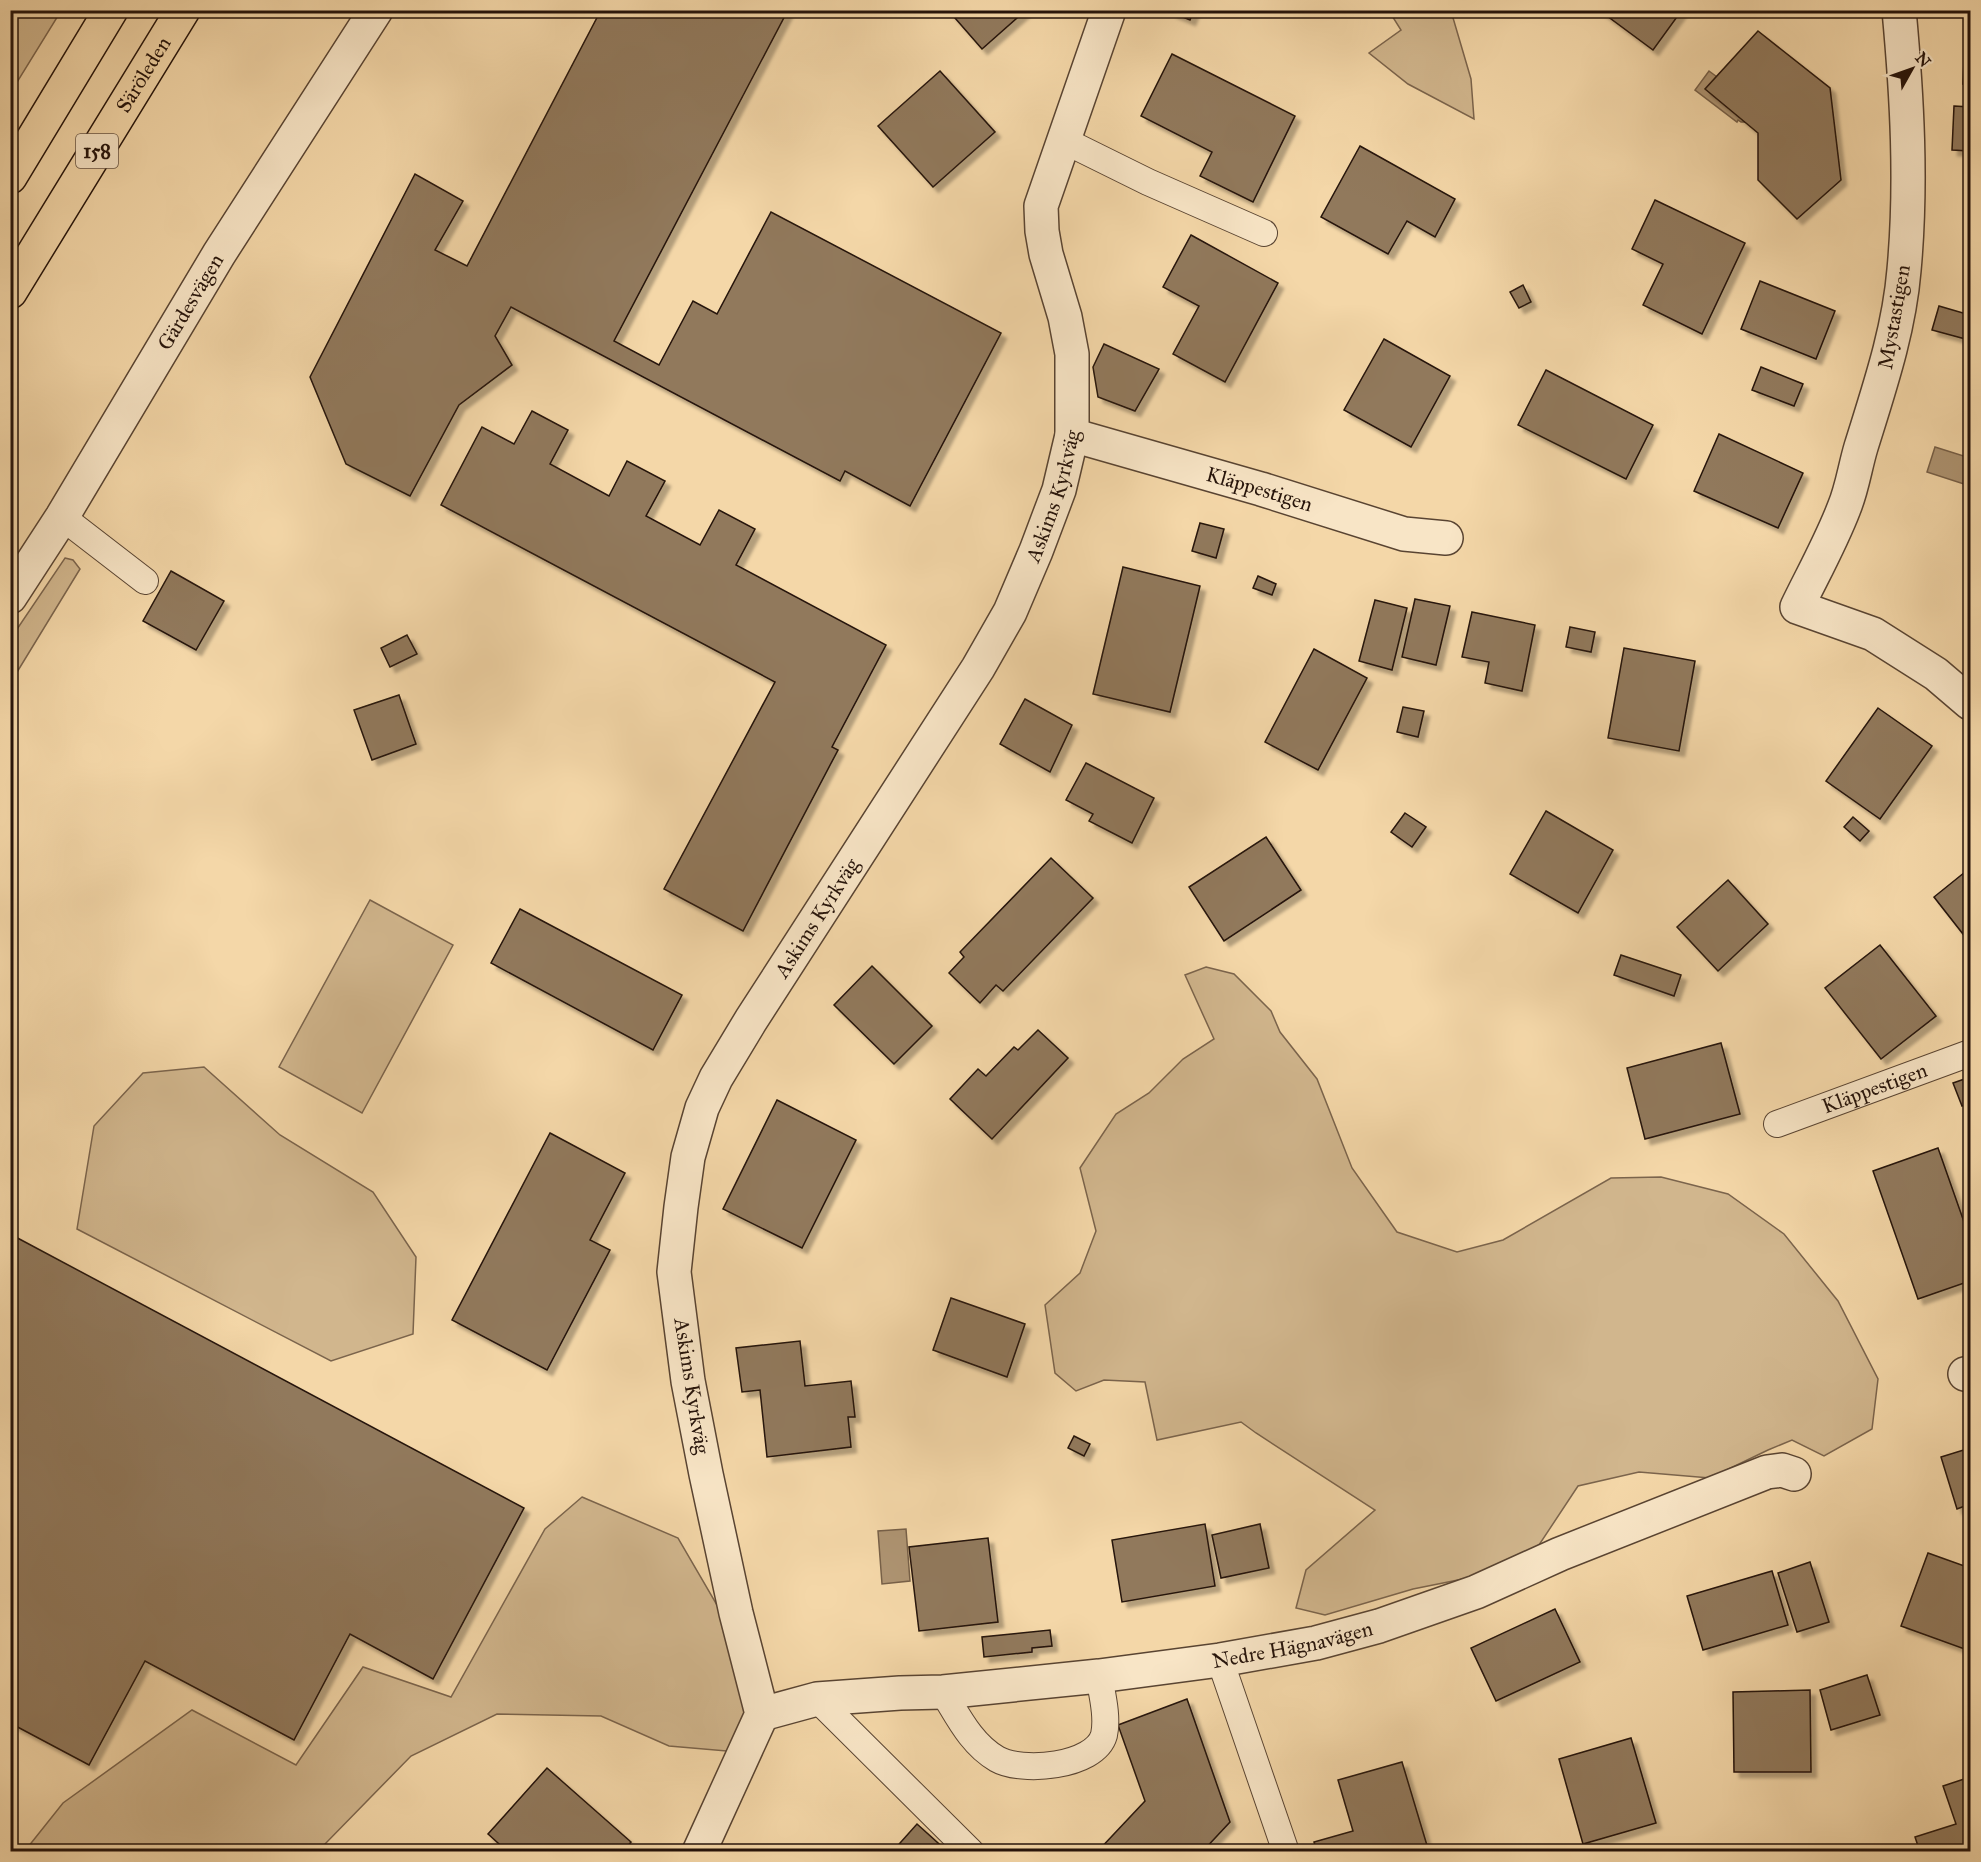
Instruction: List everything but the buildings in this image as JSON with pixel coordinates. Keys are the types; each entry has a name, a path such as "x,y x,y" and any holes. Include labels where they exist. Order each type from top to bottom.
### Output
{"main road":[{"path":"10,177 111,10"},
{"name":"Säröleden","path":"10,292 183,10"}],"street":[{"name":"Gärdesvägen","path":"10,597 62,517 219,254 376,10"},
{"name":"Askims Kyrkväg","path":"762,1714 736,1613 688,1381 674,1272 688,1157 702,1108 716,1078 978,668 1010,612 1059,490 1072,435 1072,354 1065,316 1042,231 1041,206 1109,10"},
{"name":"Mystastigen","path":"1899,10 1906,86 1908,167 1904,270 1896,325 1882,382 1845,507 1797,607 1873,634 1936,674 1971,702"},
{"name":"Kläppestigen","path":"1072,435 1262,489 1404,534 1446,538"},
{"name":"Nedre Hägnavägen","path":"762,1714 817,1699 943,1692 1100,1676 1220,1660 1316,1643 1379,1626 1476,1592 1560,1554 1767,1472 1782,1470 1794,1474"},
{"path":"699,1851 762,1714"}],"lane":[{"path":"1063,141 1148,182 1264,233"},
{"path":"62,517 145,580"},
{"name":"Kläppestigen","path":"1777,1124 1971,1053"},
{"path":"1220,1660 1286,1851"},
{"path":"943,1692 967,1732 998,1760 1033,1767 1078,1759 1093,1750 1103,1738 1105,1725 1100,1676"},
{"path":"817,1699 971,1851"}],"shaded area":[{"path":"10,11 61,11 11,92"},
{"path":"1389,11 1451,11 1471,79 1474,119 1408,84 1369,53 1401,30"},
{"path":"1709,71 1751,102 1746,122 1738,120 1737,122 1695,90"},
{"path":"1935,447 1970,458 1970,486 1927,472"},
{"path":"65,558 73,560 80,569 11,682 11,638"},
{"path":"370,900 453,945 362,1113 279,1067"},
{"path":"1206,967 1234,974 1271,1011 1280,1032 1317,1079 1352,1168 1397,1232 1457,1252 1503,1240 1611,1178 1661,1177 1728,1194 1784,1234 1838,1301 1878,1379 1872,1429 1824,1456 1792,1440 1710,1478 1639,1472 1578,1486 1539,1545 1493,1573 1413,1589 1325,1615 1296,1608 1306,1570 1375,1510 1241,1422 1157,1440 1145,1382 1104,1380 1076,1391 1055,1373 1045,1305 1080,1273 1096,1231 1080,1168 1116,1114 1149,1093 1183,1059 1214,1039 1185,975"},
{"path":"204,1067 280,1135 373,1192 416,1257 413,1334 331,1361 77,1229 94,1126 143,1073"},
{"path":"582,1497 678,1538 724,1617 746,1711 738,1752 669,1746 601,1716 497,1714 411,1756 323,1846 322,1851 24,1852 63,1803 192,1710 296,1765 363,1667 451,1697 545,1529"},
{"path":"906,1529 910,1581 882,1584 878,1531"}]}
